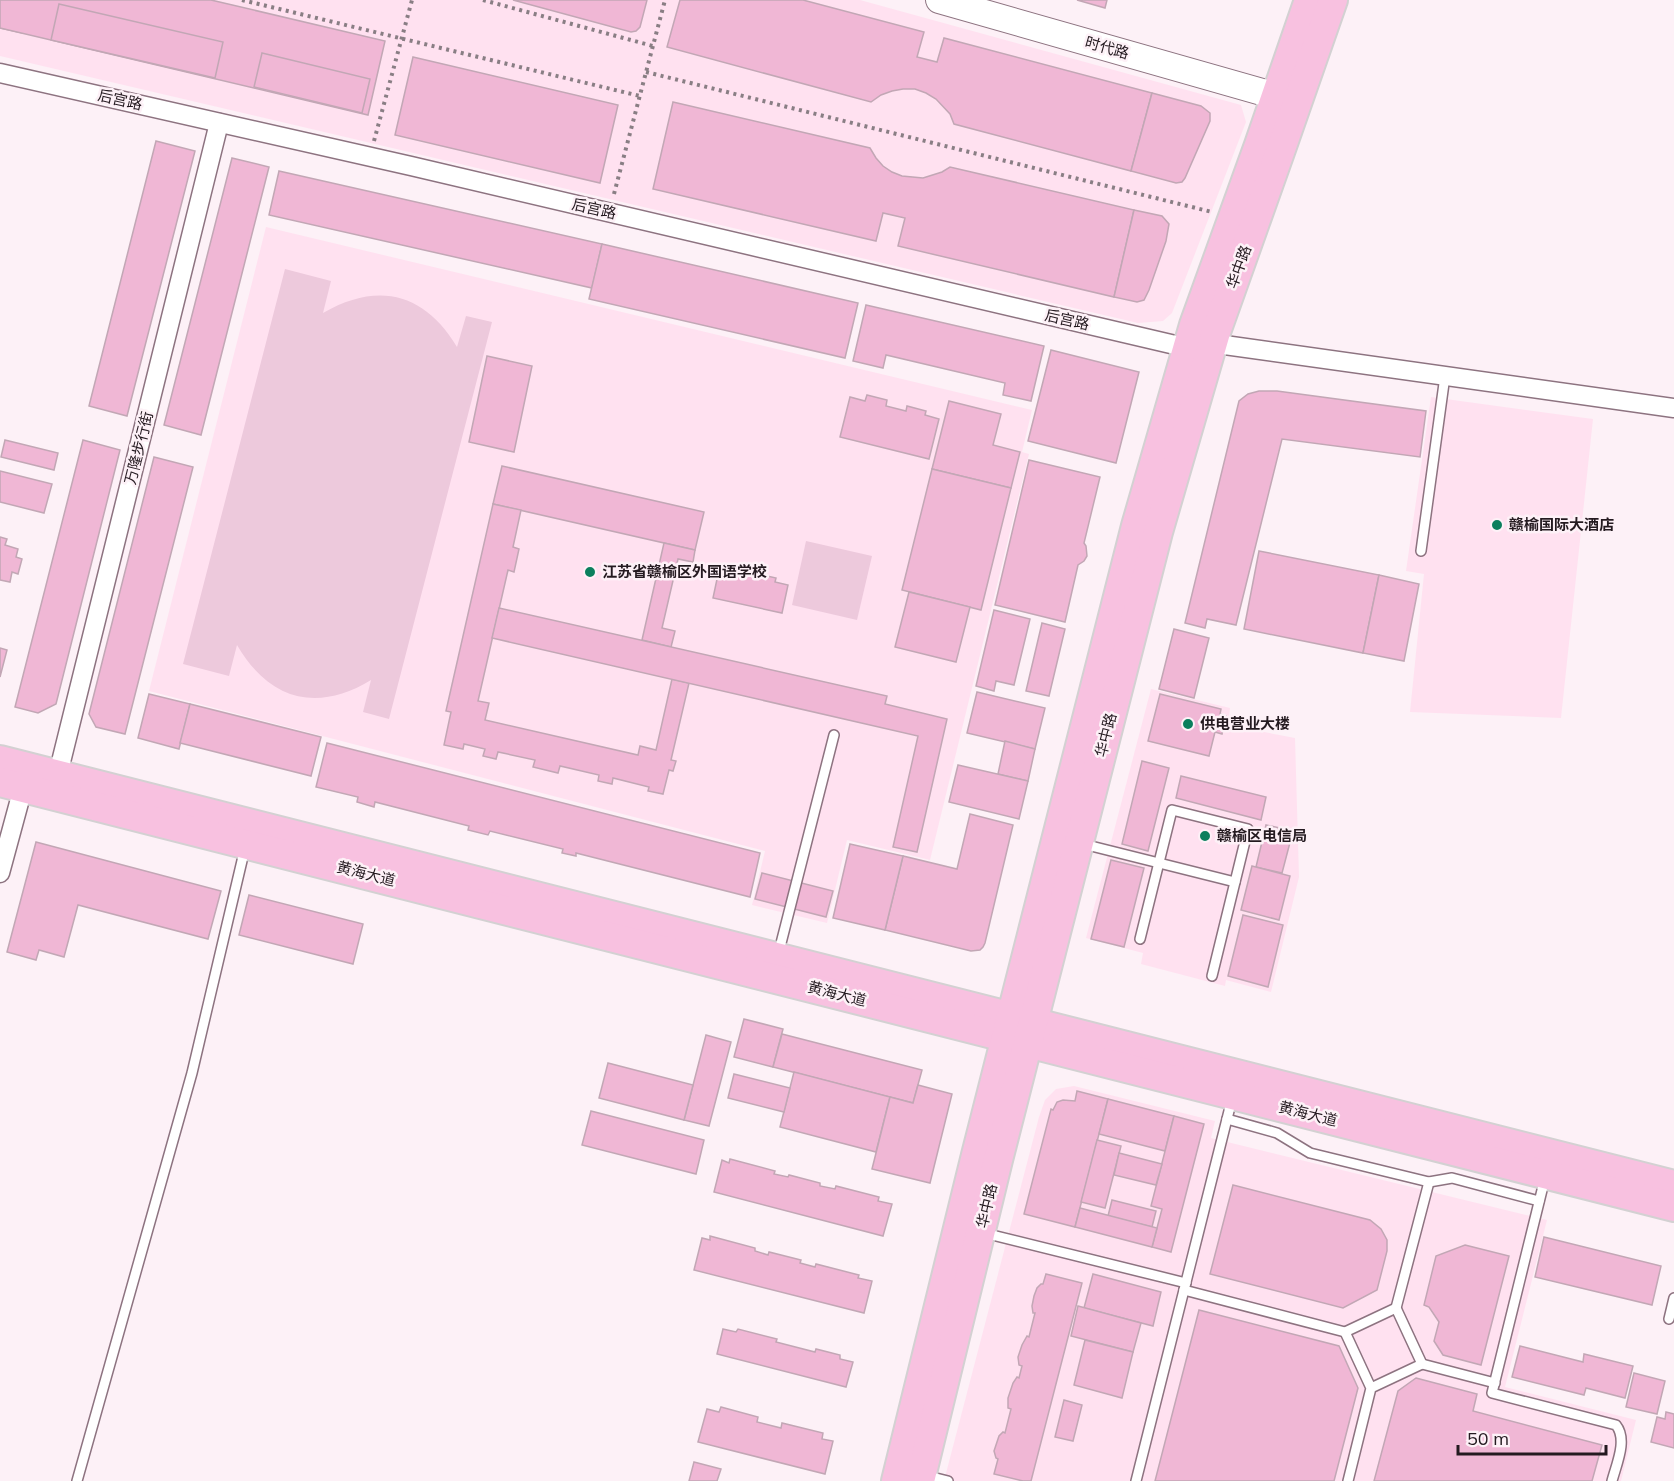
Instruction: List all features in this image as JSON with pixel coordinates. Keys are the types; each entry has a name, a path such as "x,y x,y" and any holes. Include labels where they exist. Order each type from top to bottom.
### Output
{"main road":[{"name":"华中路","path":"921,1479 1019,1030 1136,526 1196,344 1233,217 1309,0"},
{"name":"华中路","path":"921,1479 981,1232 1019,1030 1079,843 1158,532 1196,344 1333,0"},
{"name":"黄海大道","path":"0,760 777,957 1019,1030 1230,1107 1542,1188 1674,1207"},
{"name":"黄海大道","path":"12,785 246,844 1674,1185"}],"street":[{"name":"时代路","path":"939,0 1276,96"},
{"name":"后宫路","path":"0,73 609,213 1196,344 1674,408"},
{"name":"万隆步行街","path":"58,774 219,123"},
{"path":"0,873 12,785"}],"lane":[{"path":"1421,551 1444,376"},
{"path":"777,957 834,735"},
{"path":"1140,939 1172,810 1248,829 1212,976"},
{"path":"1079,843 1235,882"},
{"path":"77,1481 192,1073 246,844"},
{"path":"1136,1481 1230,1107 1310,1153 1429,1182 1452,1178 1542,1188 1492,1394 1616,1425 1622,1435 1612,1481"},
{"path":"1422,1364 1396,1308 1429,1182"},
{"path":"981,1232 1345,1332 1396,1308"},
{"path":"1669,1319 1674,1298"},
{"path":"1345,1332 1371,1388 1348,1481"},
{"path":"1371,1388 1422,1364 1495,1383"}],"path":[{"path":"242,0 640,96"},
{"path":"369,156 412,0"},
{"path":"483,0 653,46"},
{"path":"609,213 665,0"},
{"path":"646,72 1233,217"}],"shaded area":[{"path":"0,0 860,0 1241,105 1246,122 1172,313 1163,321 1138,323 0,56"},
{"name":"江苏省赣榆区外国语学校","path":"266,227 1032,410 1022,452 1029,454 930,860 847,840 827,923 752,905 765,851 149,691"},
{"path":"285,269 331,281 323,313 343,303 363,297 381,295 399,298 415,304 430,314 457,347 466,316 492,322 389,719 363,712 371,680 332,696 313,698 296,696 279,689 264,678 250,664 237,645 229,676 183,664"},
{"name":"赣榆国际大酒店","path":"1431,397 1593,419 1561,718 1410,712 1424,574 1406,571"},
{"path":"806,541 872,556 857,620 792,605"},
{"name":"赣榆区电信局","path":"1151,689 1230,708 1228,725 1295,738 1299,877 1271,992 1226,980 1225,986 1141,964 1143,953 1086,938"},
{"path":"1074,1086 1215,1121 1211,1138 1547,1220 1505,1387 1636,1420 1621,1481 944,1481 1039,1117 1045,1100 1056,1089"}],"building":[{"path":"0,0 31,0 27,16 31,17 29,27 25,26 23,33 0,28"},
{"path":"0,0 211,0 385,41 368,115 0,28"},
{"path":"513,0 647,0 640,27 631,32"},
{"path":"680,0 803,0 924,32 917,57 937,62 944,38 1152,93 1131,171 954,124 950,114 936,99 915,89 892,91 871,102 667,47"},
{"path":"1077,0 1107,0 1105,8"},
{"path":"59,4 223,42 215,78 51,40"},
{"path":"262,53 370,79 362,113 254,87"},
{"path":"413,57 618,105 600,183 395,135"},
{"path":"1152,93 1201,106 1210,113 1210,121 1182,182 1176,183 1131,171"},
{"path":"673,102 870,148 883,166 902,176 923,178 950,167 1134,210 1114,297 898,246 905,218 883,213 876,241 653,189"},
{"path":"156,141 195,151 127,416 89,406"},
{"path":"232,158 269,167 201,435 164,425"},
{"path":"279,171 602,244 592,288 269,215"},
{"path":"1134,210 1162,216 1169,224 1166,241 1149,290 1144,300 1137,302 1114,297"},
{"path":"602,244 858,303 845,358 589,299"},
{"path":"866,305 1044,346 1031,401 1003,395 1005,383 886,355 883,368 853,361"},
{"path":"1051,350 1139,372 1116,463 1028,441"},
{"path":"487,356 532,366 514,452 469,442"},
{"path":"1259,391 1277,391 1426,411 1420,457 1282,439 1236,625 1207,619 1205,628 1185,623 1239,401 1248,394"},
{"path":"867,395 887,400 886,406 906,411 907,406 926,411 925,415 939,419 929,459 840,437 850,397 865,401"},
{"path":"949,401 1001,414 993,445 1020,452 1011,488 932,469"},
{"path":"5,440 58,453 54,470 1,457"},
{"path":"83,440 120,450 56,704 38,713 15,707"},
{"path":"154,457 193,467 125,734 96,727 89,714"},
{"path":"1029,460 1100,477 1084,543 1087,556 1078,565 1065,622 995,605"},
{"path":"502,466 704,512 695,550 493,504"},
{"path":"932,469 1011,488 981,610 902,590"},
{"path":"0,471 52,484 44,513 0,502"},
{"path":"493,504 521,510 513,547 519,549 514,572 508,570 478,701 489,703 485,720 638,755 640,746 656,750 672,679 689,683 671,760 676,761 673,771 669,770 663,794 648,791 649,787 613,778 612,784 598,781 599,775 560,766 558,773 533,767 535,760 498,752 496,759 483,756 485,749 464,744 463,749 444,745 451,712 446,711"},
{"path":"0,537 7,539 5,545 18,549 16,557 22,559 18,574 12,572 10,582 0,580"},
{"path":"664,543 695,550 693,562 678,559 662,628 675,631 671,647 642,640"},
{"path":"1259,551 1379,575 1363,653 1244,629"},
{"path":"720,565 776,578 775,582 788,585 782,613 713,598"},
{"path":"1379,575 1419,584 1404,661 1363,653"},
{"path":"909,592 970,607 956,662 895,647"},
{"path":"499,608 887,696 885,704 947,719 917,852 893,847 918,736 492,638"},
{"path":"994,610 1030,619 1014,685 996,681 994,691 976,686"},
{"path":"1042,623 1065,629 1049,696 1026,691"},
{"path":"1174,629 1209,638 1194,698 1159,689"},
{"path":"0,648 7,650 0,677"},
{"path":"977,692 1045,708 1035,749 967,733"},
{"path":"149,694 190,704 179,749 138,738"},
{"name":"供电营业大楼","path":"1160,694 1221,709 1220,714 1226,716 1222,734 1215,732 1209,756 1148,741"},
{"path":"190,704 321,737 311,776 180,743"},
{"path":"1005,741 1035,749 1028,781 998,774"},
{"path":"327,743 760,853 750,897 576,853 576,856 562,853 563,849 490,831 488,835 468,830 469,826 375,802 374,807 357,802 358,797 316,787"},
{"path":"1142,761 1169,768 1148,851 1122,844"},
{"path":"958,765 1028,781 1019,819 949,802"},
{"path":"1181,776 1266,797 1261,820 1176,798"},
{"path":"970,814 1013,825 983,947 980,950 971,951 885,930 903,856 957,869"},
{"path":"1266,825 1293,831 1282,873 1256,867"},
{"path":"36,842 221,891 208,939 78,905 64,957 39,950 36,960 7,952"},
{"path":"850,844 903,856 885,930 833,918"},
{"path":"1111,860 1144,868 1124,947 1091,939"},
{"path":"1252,866 1290,876 1279,920 1241,910"},
{"path":"762,873 833,891 826,917 755,899"},
{"path":"249,895 363,924 353,964 239,935"},
{"path":"1243,915 1283,925 1268,987 1228,976"},
{"path":"744,1019 783,1029 773,1067 734,1057"},
{"path":"782,1034 922,1070 913,1103 773,1067"},
{"path":"706,1035 731,1042 709,1126 684,1120"},
{"path":"608,1063 693,1085 684,1120 599,1098"},
{"path":"794,1072 890,1097 876,1152 780,1127"},
{"path":"734,1074 790,1088 784,1112 728,1098"},
{"path":"918,1085 952,1094 930,1183 872,1169 890,1097 913,1103"},
{"path":"1077,1091 1108,1099 1075,1227 1024,1214 1051,1109 1053,1110 1057,1102 1063,1100 1075,1101"},
{"path":"1108,1099 1174,1116 1165,1151 1099,1134"},
{"path":"591,1111 704,1140 696,1174 582,1145"},
{"path":"1174,1116 1204,1124 1171,1252 1152,1247 1162,1209 1151,1206"},
{"path":"1097,1140 1121,1146 1105,1208 1081,1202"},
{"path":"1119,1153 1162,1164 1156,1185 1114,1175"},
{"path":"730,1159 775,1171 774,1174 788,1177 789,1175 820,1183 820,1186 835,1189 836,1186 879,1197 878,1201 892,1204 883,1236 714,1192 722,1160 729,1163"},
{"path":"1233,1185 1370,1220 1381,1229 1387,1240 1387,1251 1377,1290 1343,1308 1210,1274"},
{"path":"1112,1200 1156,1211 1152,1227 1108,1216"},
{"path":"1080,1208 1157,1228 1152,1247 1075,1227"},
{"path":"710,1236 755,1248 755,1251 768,1255 769,1252 801,1260 800,1263 815,1267 816,1264 859,1275 858,1278 872,1281 864,1313 694,1270 702,1238 710,1240"},
{"path":"1544,1237 1661,1266 1652,1305 1535,1277"},
{"path":"1465,1245 1509,1256 1481,1365 1443,1355 1434,1341 1439,1322 1429,1307 1424,1305 1436,1256"},
{"path":"1046,1274 1082,1283 1031,1481 1023,1481 994,1474 998,1459 994,1451 999,1436 1005,1433 1011,1409 1008,1408 1008,1398 1013,1383 1017,1377 1019,1378 1022,1366 1019,1365 1018,1357 1022,1345 1027,1336 1029,1337 1035,1313 1033,1313 1032,1306 1034,1296 1037,1288 1043,1284"},
{"path":"1093,1274 1161,1292 1153,1326 1084,1308"},
{"path":"1078,1306 1141,1323 1133,1352 1071,1336"},
{"path":"1199,1310 1339,1346 1358,1388 1334,1481 1155,1481"},
{"path":"723,1329 736,1332 738,1329 815,1352 816,1349 840,1355 840,1359 853,1362 846,1387 717,1354"},
{"path":"1085,1340 1133,1352 1122,1398 1074,1385"},
{"path":"1520,1346 1583,1362 1584,1354 1633,1366 1625,1398 1586,1388 1584,1395 1512,1377"},
{"path":"1634,1373 1665,1381 1657,1414 1626,1407"},
{"path":"1416,1378 1477,1394 1473,1411 1602,1445 1592,1481 1374,1481 1398,1391"},
{"path":"1064,1400 1082,1405 1073,1441 1055,1437"},
{"path":"721,1407 758,1417 757,1422 781,1428 782,1423 823,1433 822,1439 833,1441 825,1474 698,1442 707,1409 719,1412"},
{"path":"1666,1412 1674,1414 1674,1448 1651,1442 1657,1417 1665,1419"},
{"path":"694,1462 721,1469 717,1481 689,1481"}],"place":[{"name":"赣榆国际大酒店","path":"1497,525"},
{"name":"江苏省赣榆区外国语学校","path":"590,572"},
{"name":"供电营业大楼","path":"1188,724"},
{"name":"赣榆区电信局","path":"1205,836"}]}
